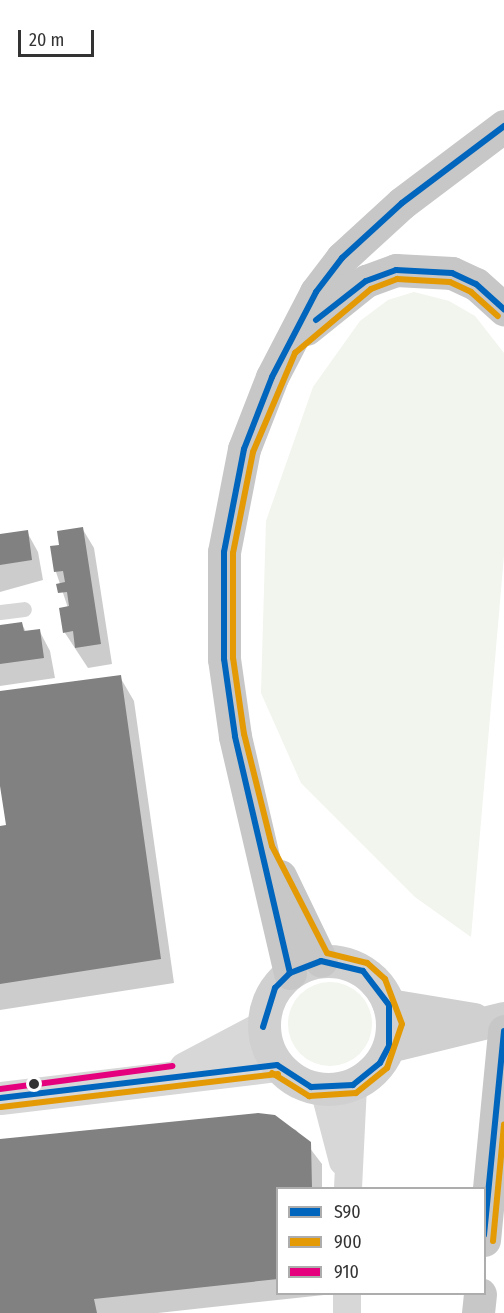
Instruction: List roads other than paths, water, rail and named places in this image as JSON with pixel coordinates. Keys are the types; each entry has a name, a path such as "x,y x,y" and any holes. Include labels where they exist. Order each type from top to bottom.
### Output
{"highway":[{"path":"290,973 264,849 235,736 224,659 224,552 244,449 288,347 342,258 402,203 504,126"},
{"path":"288,347 332,305 366,281 396,270 452,273 476,284 504,309"},
{"path":"264,849 321,961"},
{"path":"486,1220 497,1109 497,1023"},
{"path":"478,1313 480,1295"}],"main road":[{"path":"321,961 363,971 389,1005 389,1046 380,1063 338,1087 292,1079 277,1065 263,1027 266,1006 290,973 321,961"},
{"path":"389,1005 497,1023"},
{"path":"389,1046 497,1023"}],"street":[{"path":"173,1075 263,1027"},
{"path":"0,1098 173,1075 277,1065"},
{"path":"338,1087 348,1184"},
{"path":"347,1295 347,1313"}],"lane":[{"path":"0,612 24,609"}]}
